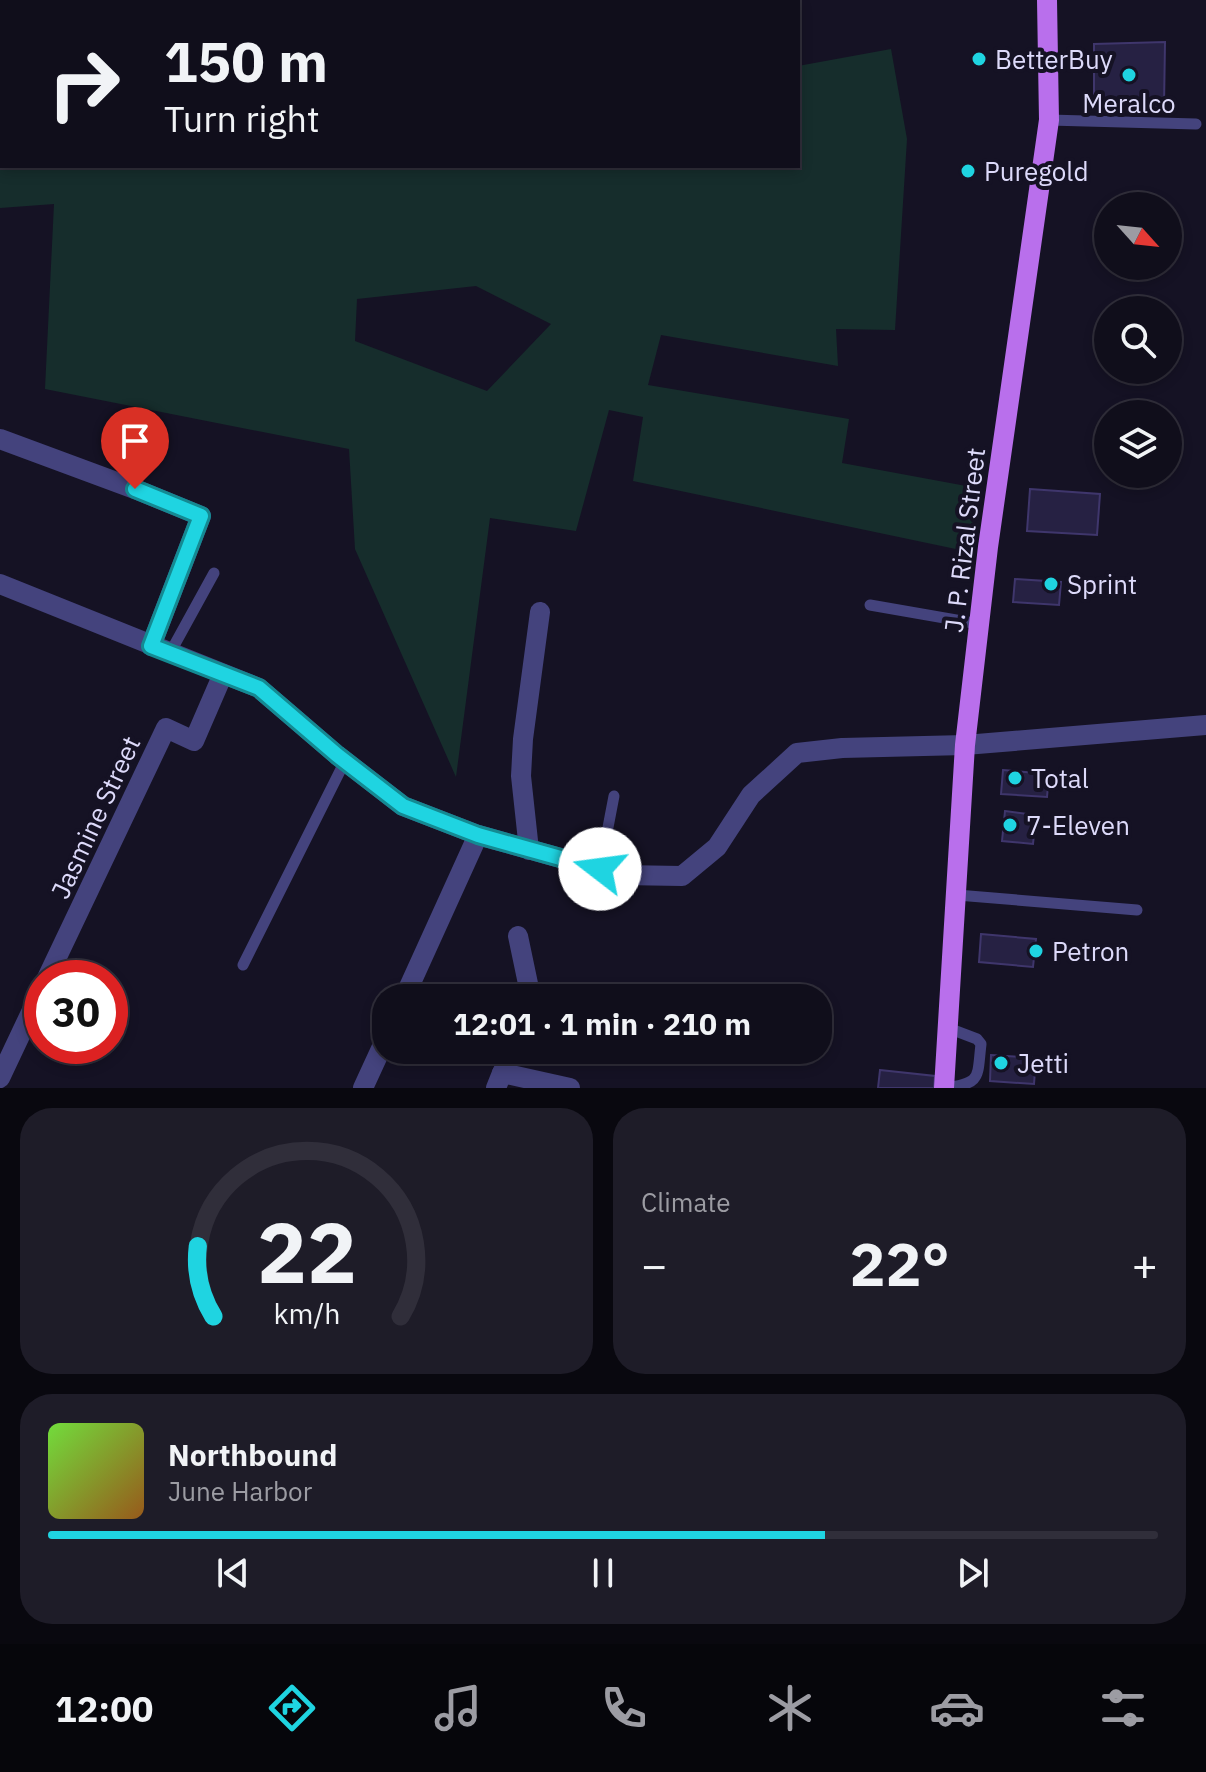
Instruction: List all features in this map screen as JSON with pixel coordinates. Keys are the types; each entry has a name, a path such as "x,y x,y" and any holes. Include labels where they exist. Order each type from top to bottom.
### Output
{"main road":[{"name":"J. P. Rizal Street","path":"945,1088 965,745 988,547 1049,120 1047,0"}],"street":[{"path":"0,439 201,516 160,649"},
{"path":"0,584 259,688 403,806 478,835 621,875 682,876 717,847 751,795 797,753 842,748 965,745 1206,725"},
{"path":"529,850 521,776 540,612"},
{"name":"Jasmine Street","path":"56,960 166,728 194,741 223,674"},
{"path":"410,984 478,835"},
{"path":"518,936 528,984"},
{"path":"0,1078 24,1027"},
{"path":"363,1088 374,1064"},
{"path":"499,1080 570,1088"}],"lane":[{"path":"1049,120 1196,124"},
{"path":"160,649 214,573"},
{"path":"870,605 979,624"},
{"path":"243,965 345,761"},
{"path":"600,869 614,796"},
{"path":"957,895 1137,910"},
{"path":"945,1088 970,1083 978,1076 981,1044 977,1039 948,1028"}],"green space":[{"path":"891,49 907,139 895,330 836,329 838,366 661,335 648,385 849,419 842,463 977,488 970,552 633,481 643,417 609,410 576,531 490,518 456,777 355,549 349,449 45,389 54,204 0,208 0,168 800,168 800,66","holes":["476,286 551,324 487,391 355,341 357,299"]}],"building":[{"name":"Meralco","path":"1165,42 1164,106 1094,110 1094,44"},
{"path":"1030,489 1100,494 1097,535 1027,531"},
{"path":"1015,579 1061,582 1059,605 1013,602"},
{"path":"1003,770 1049,774 1047,797 1001,794"},
{"path":"1005,811 1036,815 1033,844 1002,841"},
{"path":"981,934 1036,939 1033,967 979,962"},
{"path":"991,1055 1036,1058 1034,1084 990,1081"},
{"path":"880,1070 935,1076 934,1088 878,1088"}],"place":[{"name":"BetterBuy","path":"979,59"},
{"name":"Meralco","path":"1129,75"},
{"name":"Puregold","path":"968,171"},
{"name":"Sprint","path":"1051,584"},
{"name":"Total","path":"1015,778"},
{"name":"7-Eleven","path":"1010,825"},
{"name":"Petron","path":"1036,951"},
{"name":"Jetti","path":"1001,1063"}],"route":[{"path":"135,489 201,516 151,646 259,688 403,806 478,835 600,869"}]}
